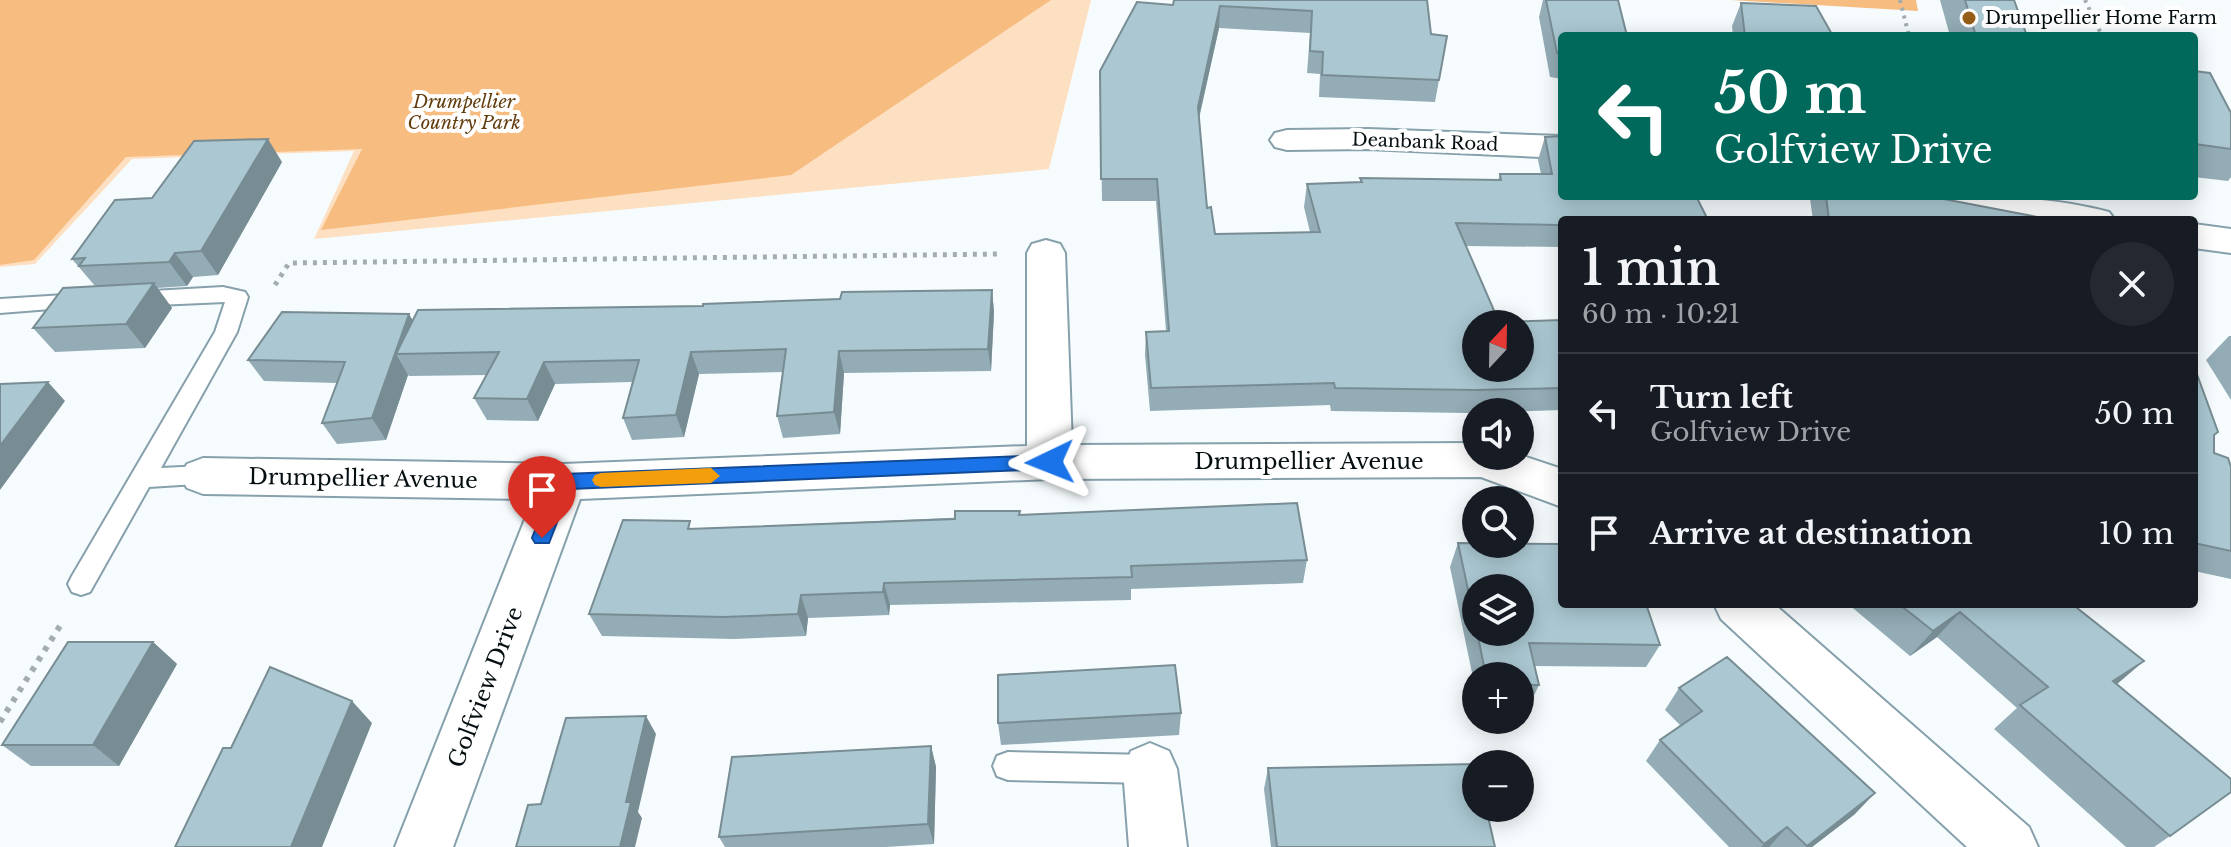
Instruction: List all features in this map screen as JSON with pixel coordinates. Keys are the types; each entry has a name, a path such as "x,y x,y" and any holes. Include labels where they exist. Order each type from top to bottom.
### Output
{"street":[{"name":"Deanbank Road","path":"1287,140 1368,139 1558,147"},
{"path":"1971,200 2071,216"},
{"path":"2198,237 2231,241"},
{"path":"1046,253 1050,462"},
{"name":"Drumpellier Avenue","path":"203,476 563,482 1050,462 1481,460 1558,487"},
{"name":"Golfview Drive","path":"424,847 563,482"},
{"path":"1743,608 2009,847"},
{"path":"1150,769 1158,847"}],"lane":[{"path":"0,306 223,294 237,297 226,332 81,584"},
{"path":"141,478 203,476"},
{"path":"1008,766 1150,769"}],"path":[{"path":"1900,0 1908,32"},
{"path":"2085,0 2100,32"},
{"path":"271,290 289,263 1046,253"},
{"path":"0,722 75,602 81,584"}],"green space":[{"name":"Drumpellier Country Park","path":"0,0 1091,0 1049,169 314,239 354,151 132,159 35,264 0,267"},
{"name":"Drumpellier Country Park","path":"0,0 1051,0 791,175 321,230 362,149 126,157 34,260 0,265"},
{"path":"1731,0 1916,0 1918,11"}],"building":[{"path":"1174,0 1427,0 1431,34 1447,36 1439,80 1322,75 1323,52 1310,51 1312,11 1220,6 1198,107 1207,208 1211,207 1215,234 1320,232 1307,184 1362,182 1360,178 1501,180 1500,174 1552,174 1545,137 1558,136 1558,200 1698,200 1706,216 1558,216 1558,225 1456,223 1494,310 1462,310 1462,382 1534,382 1534,321 1558,320 1558,388 1335,388 1334,383 1151,388 1146,332 1169,331 1157,179 1101,179 1100,71 1137,2 1173,5"},
{"path":"1546,0 1618,0 1626,32 1558,32 1557,53"},
{"path":"1965,0 2014,0 2026,32 1975,32"},
{"path":"1741,3 1816,6 1831,32 1745,32"},
{"path":"2198,72 2210,73 2231,113 2231,149 2198,144"},
{"path":"268,139 201,251 175,253 169,262 79,266 85,258 72,259 115,200 152,198 194,141"},
{"path":"1826,200 1949,200 2032,216 1828,216"},
{"path":"154,283 126,324 33,328 63,288"},
{"path":"992,290 988,349 839,351 834,412 777,416 786,349 691,352 676,415 623,418 639,360 544,362 527,399 474,398 499,352 396,354 418,310 703,306 840,299 842,292"},
{"path":"282,312 409,314 372,418 322,423 345,362 248,360"},
{"path":"2198,377 2218,432 2214,435 2214,453 2228,458 2231,467 2231,551 2198,544"},
{"path":"48,382 0,446 0,384"},
{"path":"1297,503 1307,560 1131,566 1132,577 884,583 883,592 801,595 798,614 724,617 589,614 623,520 690,521 688,529 955,519 955,511 1020,511 1019,515"},
{"path":"1458,543 1462,543 1462,558 1534,558 1534,544 1558,544 1558,608 1647,608 1660,645 1534,643 1534,574 1465,574"},
{"path":"1904,608 2077,608 2144,661 2113,681 2231,779 2231,792 2170,836 2020,705 2048,687 1960,612 1933,631"},
{"path":"68,642 153,642 93,745 2,745"},
{"path":"1480,646 1530,646 1534,662 1483,662"},
{"path":"1727,657 1875,793 1807,846 1787,827 1764,844 1660,740 1702,711 1679,688"},
{"path":"1534,664 1539,685 1534,685"},
{"path":"1175,665 1181,713 998,723 998,675"},
{"path":"270,667 352,701 291,847 175,847 223,748 231,748"},
{"path":"646,716 626,802 631,802 620,847 516,847 528,805 541,804 566,718"},
{"path":"931,746 928,824 719,837 732,757"},
{"path":"1462,764 1462,822 1489,822 1495,847 1277,847 1268,768"}],"slow traffic":[{"path":"601,480 711,476"}],"place":[{"name":"Drumpellier Home Farm","path":"1969,18"}],"route":[{"path":"542,538 563,482 1050,462"}]}
